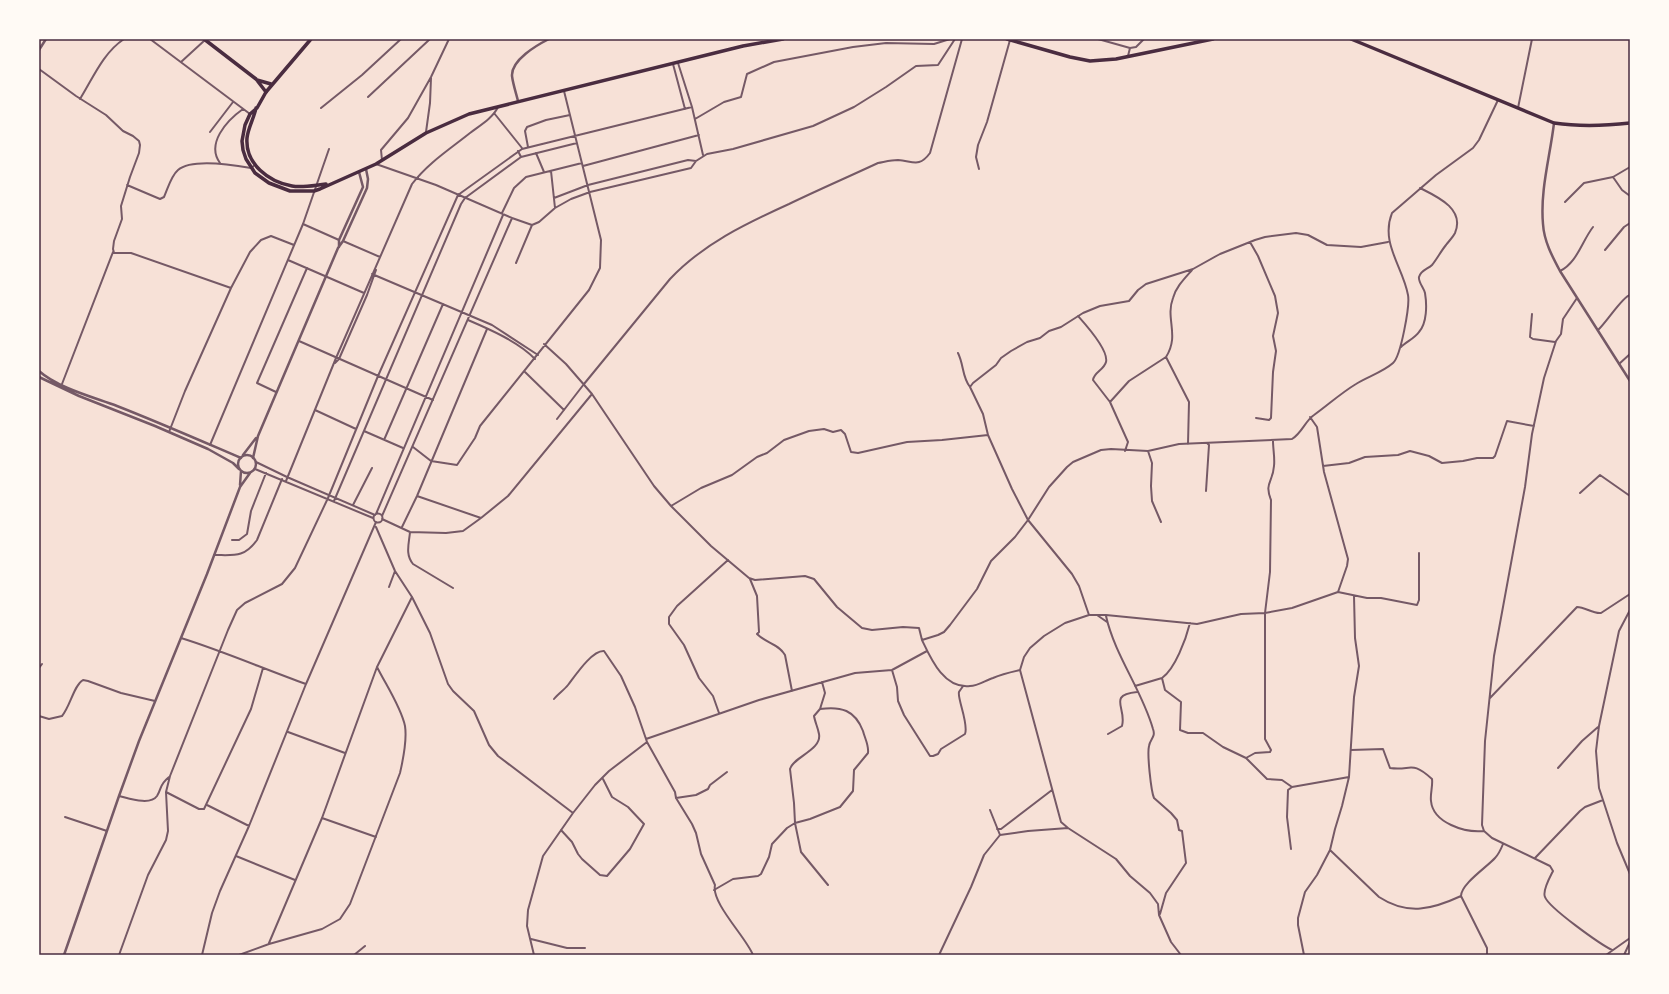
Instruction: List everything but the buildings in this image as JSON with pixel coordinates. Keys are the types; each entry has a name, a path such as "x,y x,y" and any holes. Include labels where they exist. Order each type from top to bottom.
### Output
{"main road":[{"path":"205,39 256,79 266,92"},
{"path":"311,39 271,84 252,115 243,133 242,141 246,160 251,168 260,177 282,189 298,192 314,191 366,169 426,133 454,119 498,106 743,46 783,39"},
{"path":"1009,39 1081,60 1097,61 1128,57 1213,39"},
{"path":"1351,39 1554,123 1598,127 1630,124"},
{"path":"256,79 271,84"},
{"path":"252,115 247,146 255,165 264,174 284,184 296,187 328,184"},
{"path":"282,189 284,184"}],"street":[{"path":"39,50 46,39"},
{"path":"80,99 113,48 124,39"},
{"path":"150,39 252,115"},
{"path":"181,62 205,39"},
{"path":"321,108 362,75 401,39"},
{"path":"368,97 430,39"},
{"path":"382,160 381,150 408,118 431,77 449,39"},
{"path":"518,101 512,75 513,70 523,56 549,39"},
{"path":"694,119 724,102 741,97 747,74 774,62 853,47 886,44 934,44 950,39"},
{"path":"376,164 532,225 539,222 555,208 571,199 590,192 691,168 696,161 704,155 802,130 840,113 886,87 916,66 938,65 944,53 955,39"},
{"path":"557,419 584,384 680,269 724,235 878,163 898,160 918,163 923,161 930,153 962,39"},
{"path":"979,169 976,157 978,145 987,122 1009,39"},
{"path":"1098,39 1130,48 1136,46 1144,39"},
{"path":"1518,108 1532,39"},
{"path":"1128,57 1130,48"},
{"path":"678,62 692,107 704,155"},
{"path":"673,64 685,109"},
{"path":"39,69 80,99 106,115 123,131 139,141 140,145 121,206 122,219 113,246 114,252 62,384"},
{"path":"426,133 430,103 431,77"},
{"path":"413,446 431,461 458,465 475,438 480,426 525,372 538,355 544,344 589,290 600,268 601,240 564,90"},
{"path":"922,640 944,632 950,625 977,589 991,561 1015,537 1049,487 1066,467 1073,462 1101,450 1111,449 1125,451 1148,451 1180,444 1273,440 1285,441 1298,436 1310,417 1354,385 1393,362 1398,356 1401,347 1409,301 1388,242 1390,218 1392,213 1420,188 1473,148 1479,140 1498,100"},
{"path":"210,132 233,102"},
{"path":"286,481 315,410 375,275 380,258 412,184 427,167 494,113 498,106"},
{"path":"119,955 148,875 166,840 168,831 166,792 170,776 220,650 238,610 245,603 282,584 295,568 328,498 378,376 458,195 522,148 692,107"},
{"path":"220,164 215,157 216,142 220,132 233,116 242,109"},
{"path":"494,113 522,148"},
{"path":"528,147 525,131 527,127 546,120 570,115"},
{"path":"1554,123 1544,183 1543,225 1550,253 1630,381"},
{"path":"583,166 699,135"},
{"path":"334,501 458,209 465,198 521,157 577,143"},
{"path":"210,445 288,260 329,148"},
{"path":"518,151 521,157"},
{"path":"536,153 544,172"},
{"path":"554,198 588,185 688,160 696,161"},
{"path":"373,518 514,188 526,177 582,163"},
{"path":"127,186 160,199 164,197 174,174 182,167 187,165 220,164 251,168 255,165"},
{"path":"1565,202 1584,183 1613,177 1630,167"},
{"path":"253,458 258,436 276,392 338,248 343,241 367,188 368,179 366,169"},
{"path":"551,171 555,208"},
{"path":"338,248 339,240 363,187 359,172"},
{"path":"1613,177 1622,190 1630,196"},
{"path":"1401,347 1420,332 1425,319 1425,292 1419,280 1421,272 1430,267 1452,238 1455,233 1458,220 1453,209 1448,204 1437,196 1420,188"},
{"path":"382,519 512,218"},
{"path":"1605,250 1624,227 1630,223"},
{"path":"302,224 380,258"},
{"path":"516,263 532,225"},
{"path":"1560,271 1565,268 1578,253 1586,236 1593,227"},
{"path":"970,387 996,365 1001,358 1011,351 1061,327 1090,309 1129,301 1141,287 1146,284 1193,269 1220,254 1250,242 1265,237 1296,233 1308,235 1327,245 1361,247 1388,242"},
{"path":"169,432 231,288 250,252 260,240 271,236 294,245"},
{"path":"1250,242 1258,256 1275,296 1278,313 1273,336 1276,351 1272,372 1272,418 1269,420 1256,418"},
{"path":"114,252 116,254 124,252 131,253 231,288"},
{"path":"288,260 364,293"},
{"path":"276,392 257,383 307,268"},
{"path":"338,358 372,274 376,269"},
{"path":"1110,402 1129,381 1166,357 1173,341 1171,313 1172,299 1182,282 1193,269"},
{"path":"372,274 470,315 496,328 538,355"},
{"path":"1598,330 1608,320 1625,297 1630,295"},
{"path":"1484,831 1482,800 1485,741 1494,656 1534,426 1544,378 1556,341 1561,334 1564,319 1577,298"},
{"path":"384,440 443,304"},
{"path":"1532,314 1530,337 1533,339 1552,342 1556,341"},
{"path":"1078,316 1098,340 1106,358 1105,364 1093,378 1093,382 1110,402 1128,442 1125,451"},
{"path":"468,320 487,328 535,359"},
{"path":"402,527 417,496 487,328"},
{"path":"299,341 433,400"},
{"path":"544,344 566,364 592,394 654,486 671,506 711,546 749,578 757,596 758,634 781,649 785,655 792,691"},
{"path":"958,353 963,363 964,378 983,414 988,434 1010,484 1028,520 1072,574 1079,586 1089,615"},
{"path":"1619,364 1630,354"},
{"path":"1166,357 1189,402 1188,444"},
{"path":"39,371 45,376 62,384 210,445 242,456 249,455 256,462 287,477 375,514 380,513 382,516"},
{"path":"525,372 564,410"},
{"path":"39,377 79,396 208,449 240,470 250,472"},
{"path":"382,519 410,532 446,533 463,531 508,496 592,394"},
{"path":"315,410 356,429"},
{"path":"1310,417 1317,427 1323,466 1348,559 1338,592"},
{"path":"1323,466 1349,463 1365,457 1398,455 1410,451 1429,456 1442,463 1463,461 1472,458 1493,458 1507,421 1534,426"},
{"path":"671,506 701,488 732,475 758,457 768,453 784,440 809,431 824,430 834,432 841,430 845,434 851,452 858,452 907,442 942,440 988,434"},
{"path":"364,431 403,448"},
{"path":"240,487 240,470 238,462 258,436"},
{"path":"1246,758 1255,753 1270,752 1271,750 1265,739 1265,613 1270,572 1271,500 1267,490 1273,475 1273,440"},
{"path":"1206,491 1209,445 1207,443"},
{"path":"1148,451 1152,463 1152,501 1161,522"},
{"path":"64,955 119,796 155,701 240,487 250,472 254,469 256,462"},
{"path":"353,505 372,468"},
{"path":"254,469 282,479 373,518 376,522 376,526 395,570 412,597 430,633 450,688 474,711 489,745 494,751 504,761 573,813"},
{"path":"232,540 239,540 247,534 251,511 266,473"},
{"path":"1580,493 1600,475 1630,496"},
{"path":"214,555 234,556 245,553 252,547 257,540 282,479"},
{"path":"417,496 481,518"},
{"path":"376,522 380,522 382,519"},
{"path":"202,955 212,913 306,684 376,526"},
{"path":"410,532 407,554 409,559 413,564 453,588"},
{"path":"1181,955 1171,942 1159,915 1158,904 1150,893 1130,876 1116,859 1061,822 1020,670 1024,657 1030,648 1044,636 1065,623 1089,615 1106,615 1190,623 1216,621 1241,614 1265,613 1292,608 1338,592 1354,596 1381,598 1417,606 1419,600 1419,553"},
{"path":"720,713 713,696 699,678 687,651 669,621 669,617 677,606 728,560"},
{"path":"389,587 395,570"},
{"path":"749,578 761,581 805,576 810,577 818,582 837,607 862,628 872,630 903,627 919,628 922,640 936,668 945,677 963,686 971,686 994,677 1020,670"},
{"path":"1490,699 1577,607 1601,614 1630,594"},
{"path":"1304,955 1298,918 1305,892 1317,875 1330,850 1334,829 1342,806 1348,778 1354,697 1359,666 1355,638 1354,596"},
{"path":"269,944 322,818 377,667 412,597"},
{"path":"1630,610 1619,631 1599,726 1596,751 1599,788 1617,843 1630,874"},
{"path":"1097,615 1108,622"},
{"path":"1106,615 1120,658 1148,713 1154,734 1154,738 1148,746 1152,794 1156,801 1177,820 1179,830 1182,831 1186,863 1166,893 1159,915"},
{"path":"1134,686 1162,678 1172,667 1186,640 1190,623"},
{"path":"181,638 220,650 262,668 306,684"},
{"path":"554,699 594,655 604,651 621,676 635,707 647,742 696,833 701,854 715,885 714,890 723,910 753,955"},
{"path":"646,738 720,713 854,673 892,670 927,651"},
{"path":"39,668 42,664"},
{"path":"238,955 269,944 318,930 342,917 354,895 400,773 405,730 399,710 377,667"},
{"path":"166,792 200,810 204,810 219,774 234,748 251,709 262,668"},
{"path":"892,670 897,687 898,700 904,714 930,756 938,754 943,748 965,734 964,711 959,696 959,692 963,686"},
{"path":"1162,678 1165,690 1181,702 1180,730 1188,733 1203,733 1223,747 1246,758 1267,779 1282,780 1292,787"},
{"path":"39,716 49,719 62,716 72,700 79,683 83,680 121,693 155,701"},
{"path":"822,682 825,693 820,709 814,716 819,735 818,738 809,753 792,764 790,769 795,823 801,852 828,885"},
{"path":"1108,734 1122,726 1124,718 1119,703 1120,699 1129,693 1137,692"},
{"path":"714,890 728,881 761,874 769,857 772,844 787,828 795,823 810,819 840,807 853,791 854,770 868,753 866,740 860,724 855,717 839,708 834,707 820,709"},
{"path":"1558,768 1582,741 1599,726"},
{"path":"288,731 345,753"},
{"path":"534,955 527,926 528,910 543,856 591,789 610,771 647,742"},
{"path":"1351,750 1383,749 1390,768 1413,766 1419,768 1432,779 1431,801 1439,817 1444,822 1470,831 1484,831 1492,838 1503,844 1547,863 1553,868 1544,893 1545,898 1560,913 1612,950"},
{"path":"676,798 696,795 708,789 710,785 727,772"},
{"path":"119,796 132,799 150,800 156,797 161,784 170,776"},
{"path":"1292,849 1287,817 1288,790 1292,787 1348,778"},
{"path":"561,830 572,842 582,859 602,876 607,876 630,849 644,824 628,807 612,797 602,779"},
{"path":"997,828 1001,829 1052,790"},
{"path":"1535,858 1585,807 1603,800"},
{"path":"207,805 249,826"},
{"path":"990,810 1000,835"},
{"path":"65,817 107,831"},
{"path":"322,818 376,837"},
{"path":"939,955 971,888 984,855 1000,835 1068,828"},
{"path":"1330,850 1379,897 1401,907 1416,909 1438,906 1461,896 1464,888 1500,852 1503,844"},
{"path":"236,856 295,880"},
{"path":"1461,896 1487,948 1488,955"},
{"path":"1606,955 1630,938"},
{"path":"531,939 567,948 586,948"},
{"path":"1624,955 1630,942"},
{"path":"354,955 365,946"}]}
